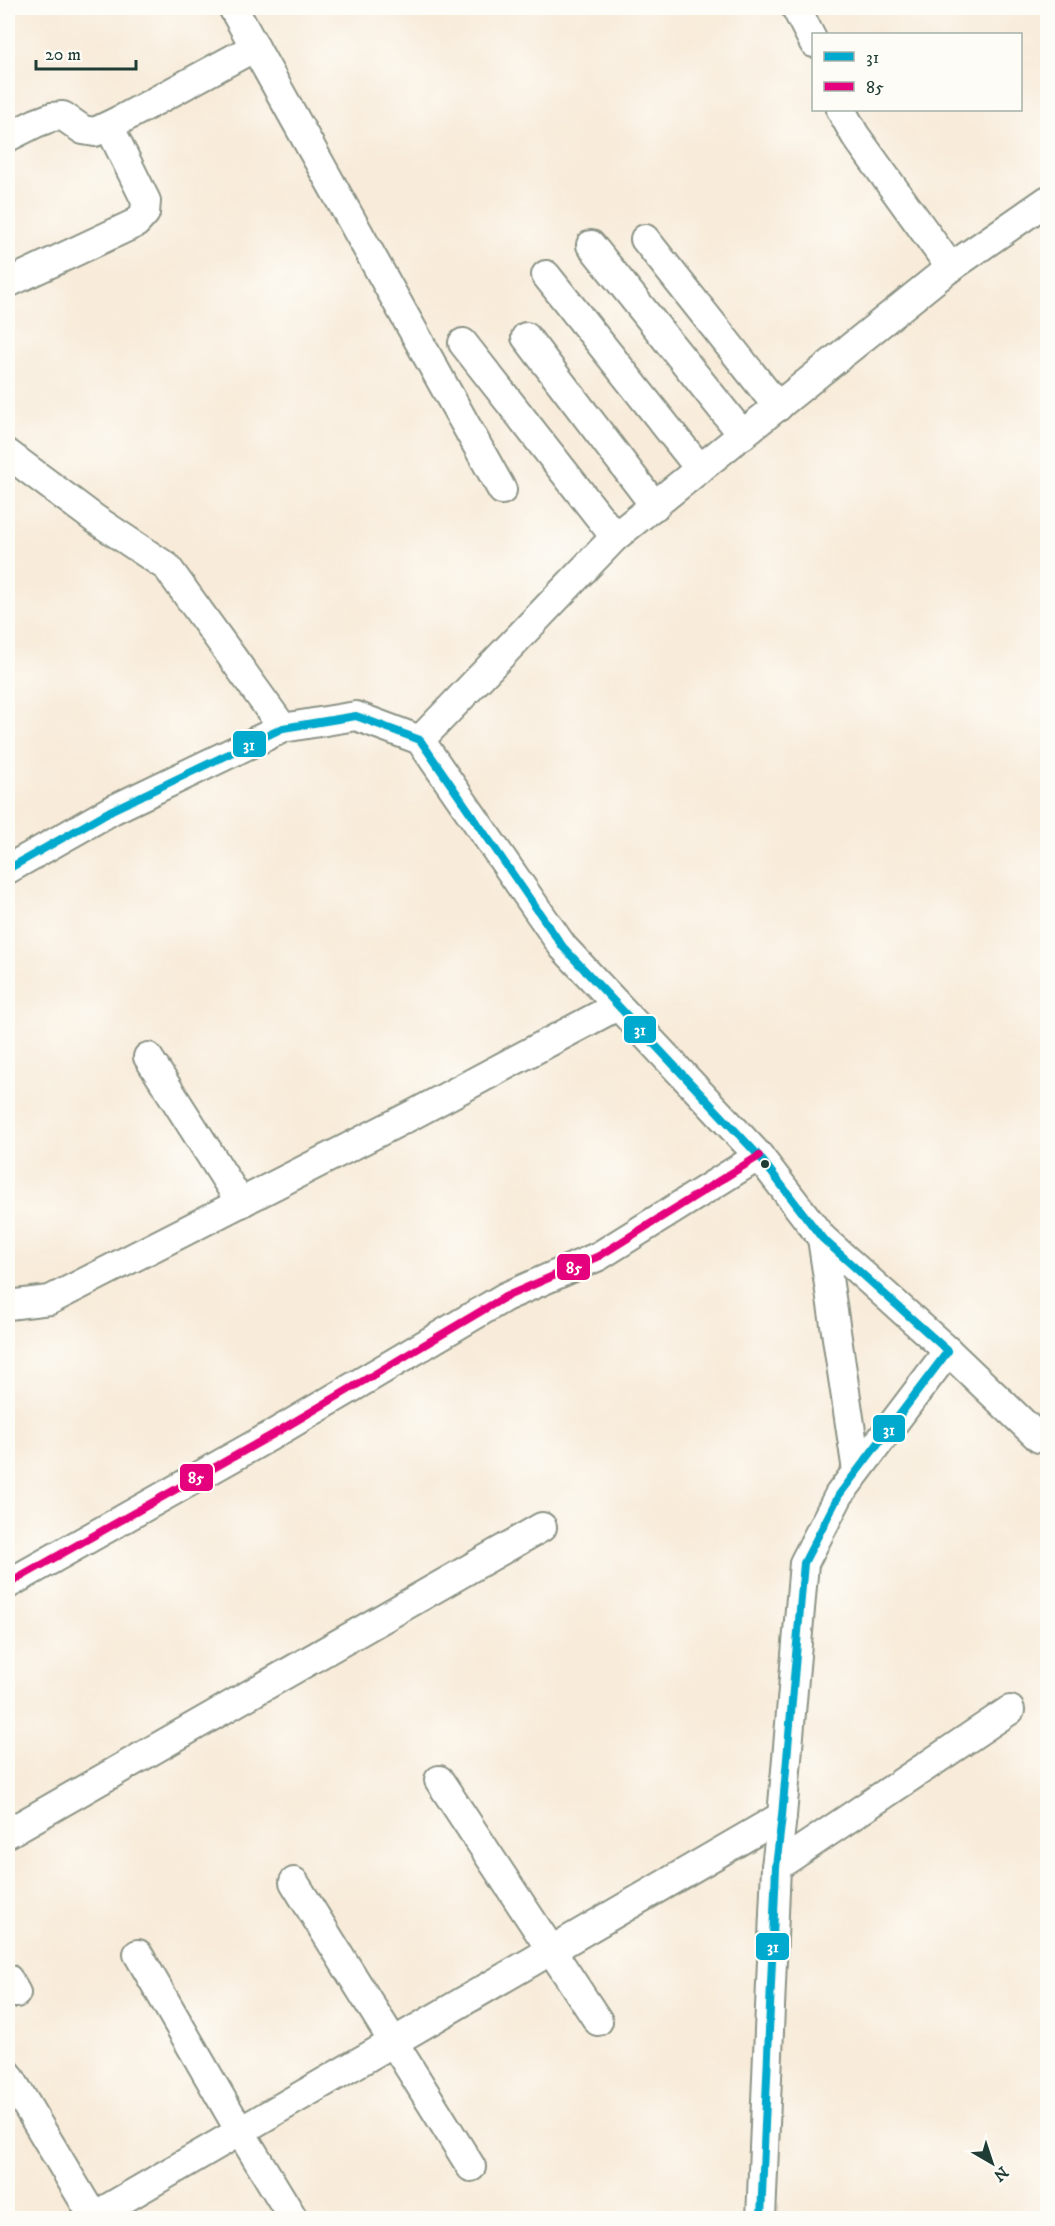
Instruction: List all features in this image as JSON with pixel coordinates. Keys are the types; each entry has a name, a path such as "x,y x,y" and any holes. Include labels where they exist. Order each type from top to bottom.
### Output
{"street":[{"path":"233,8 502,490"},
{"path":"796,8 812,41"},
{"path":"8,137 52,117 63,116 83,130 94,132 255,47"},
{"path":"842,111 855,135 951,268"},
{"path":"8,283 136,223 146,213 146,201 109,126"},
{"path":"420,740 615,537 951,268 1047,200"},
{"path":"645,239 778,407"},
{"path":"591,245 743,435"},
{"path":"546,275 700,469"},
{"path":"526,337 655,506"},
{"path":"463,343 615,537"},
{"path":"8,454 95,519 166,567 284,728"},
{"path":"8,869 112,810 284,728 356,716 420,740 563,947 759,1156 822,1238 948,1351 1039,1438"},
{"path":"8,1305 50,1300 241,1203 617,1006"},
{"path":"148,1057 241,1203"},
{"path":"8,1584 282,1429 506,1298 599,1256 759,1156"},
{"path":"822,1238 857,1471"},
{"path":"761,2218 776,1868 804,1563 839,1495 948,1351"},
{"path":"8,1833 542,1527"},
{"path":"776,1868 1010,1710"},
{"path":"439,1780 598,2021"},
{"path":"8,2074 93,2218 782,1816"},
{"path":"294,1882 471,2168"},
{"path":"138,1954 240,2132 293,2218"}],"transit line":[{"name":"31","path":"8,869 112,810 283,728 356,716 420,740 563,947 759,1156 822,1238 948,1351 839,1495 804,1563 776,1867 761,2218"},
{"name":"85","path":"8,1584 272,1435 505,1297 599,1256 759,1156"}]}
